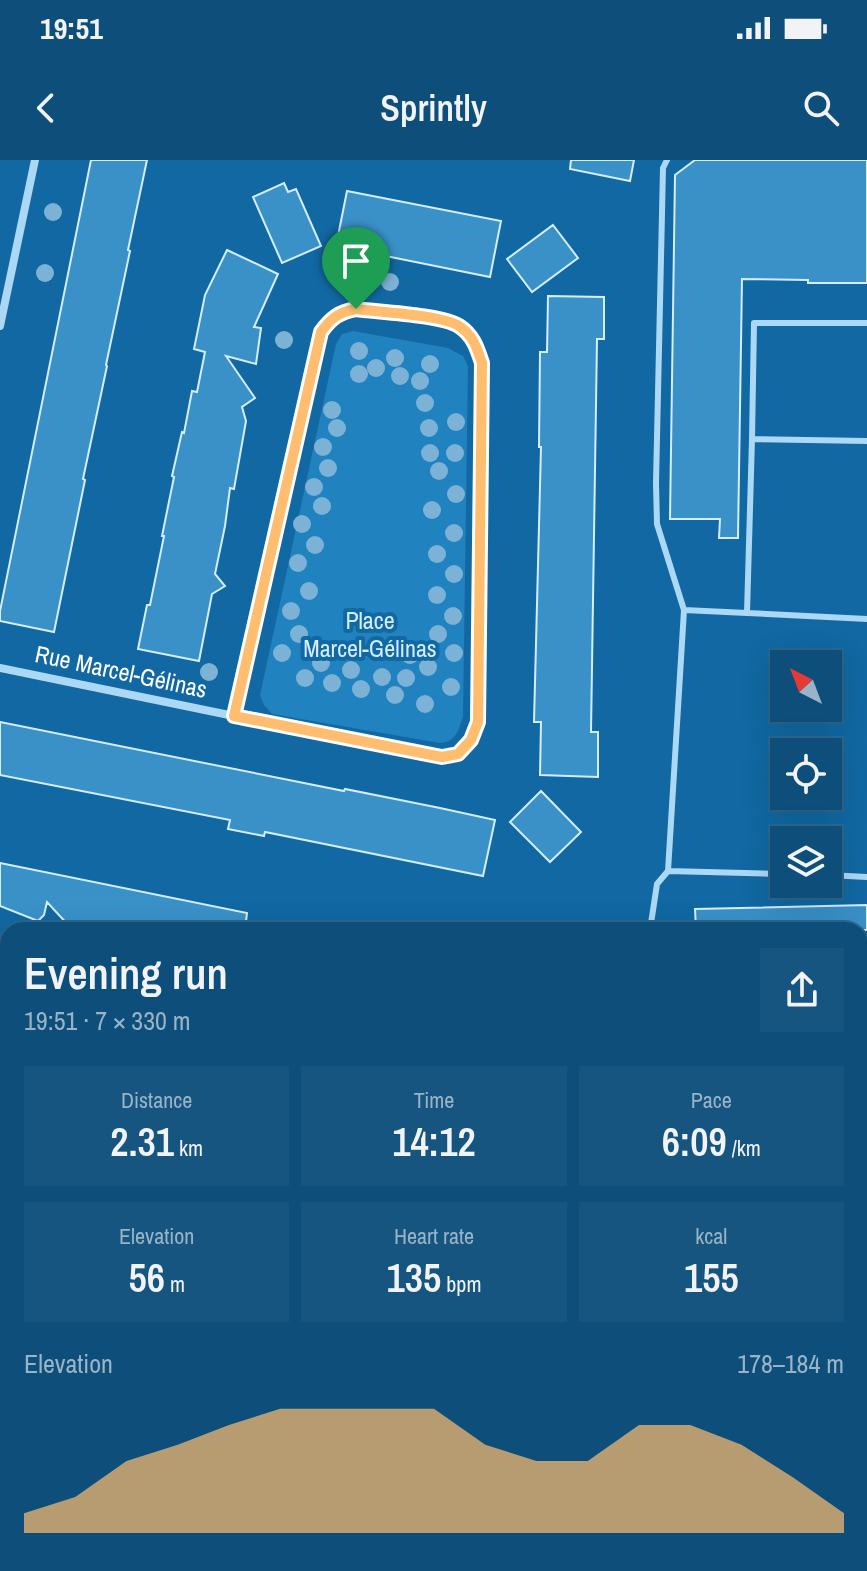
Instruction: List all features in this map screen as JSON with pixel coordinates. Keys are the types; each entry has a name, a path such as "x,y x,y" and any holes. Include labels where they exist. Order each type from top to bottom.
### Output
{"street":[{"path":"0,326 35,160"},
{"path":"356,309 434,318 458,325 476,343 482,363 478,722 471,740 458,754 442,757 234,716 321,332 330,318 356,309"},
{"name":"Rue Marcel-Gélinas","path":"0,668 234,716"}],"lane":[{"path":"651,922 657,884 668,871 684,610 657,524 663,168 667,160"},
{"path":"747,613 754,323 867,323"},
{"path":"752,439 867,441"},
{"path":"684,610 867,619"},
{"path":"668,871 770,874"},
{"path":"842,876 867,877"}],"green space":[{"name":"Place Marcel-Gélinas","path":"353,331 448,348 463,356 468,366 463,717 456,735 445,742 272,714 260,695 336,344 342,334"}],"building":[{"path":"91,160 147,160 54,632 0,621 0,611"},
{"path":"571,160 634,160 630,181 570,169"},
{"path":"695,160 867,160 867,283 742,279 738,538 719,538 720,519 670,519 675,175"},
{"path":"284,183 288,192 296,189 321,246 282,263 253,197"},
{"path":"347,191 501,221 490,277 336,246"},
{"path":"553,225 578,258 532,292 507,259"},
{"path":"227,250 278,274 254,327 261,328 256,364 226,356 255,398 242,407 246,421 215,574 225,586 212,594 199,661 138,649 164,536 172,476 192,391 197,392 205,352 194,349 205,295"},
{"path":"548,296 604,297 604,339 597,339 591,732 598,732 598,777 540,775 541,722 534,722 541,447 540,352 547,352"},
{"path":"0,722 495,820 483,876 265,832 264,836 228,829 230,820 0,775"},
{"path":"541,791 581,832 550,862 510,822"},
{"path":"0,863 247,913 246,922 65,922 47,902 44,915 38,921 0,906"},
{"path":"867,905 867,922 696,922 695,909"}],"route":[{"path":"356,309 434,318 458,325 476,343 482,363 478,722 471,740 458,754 442,757 234,716 321,332 330,318 356,309"}]}
